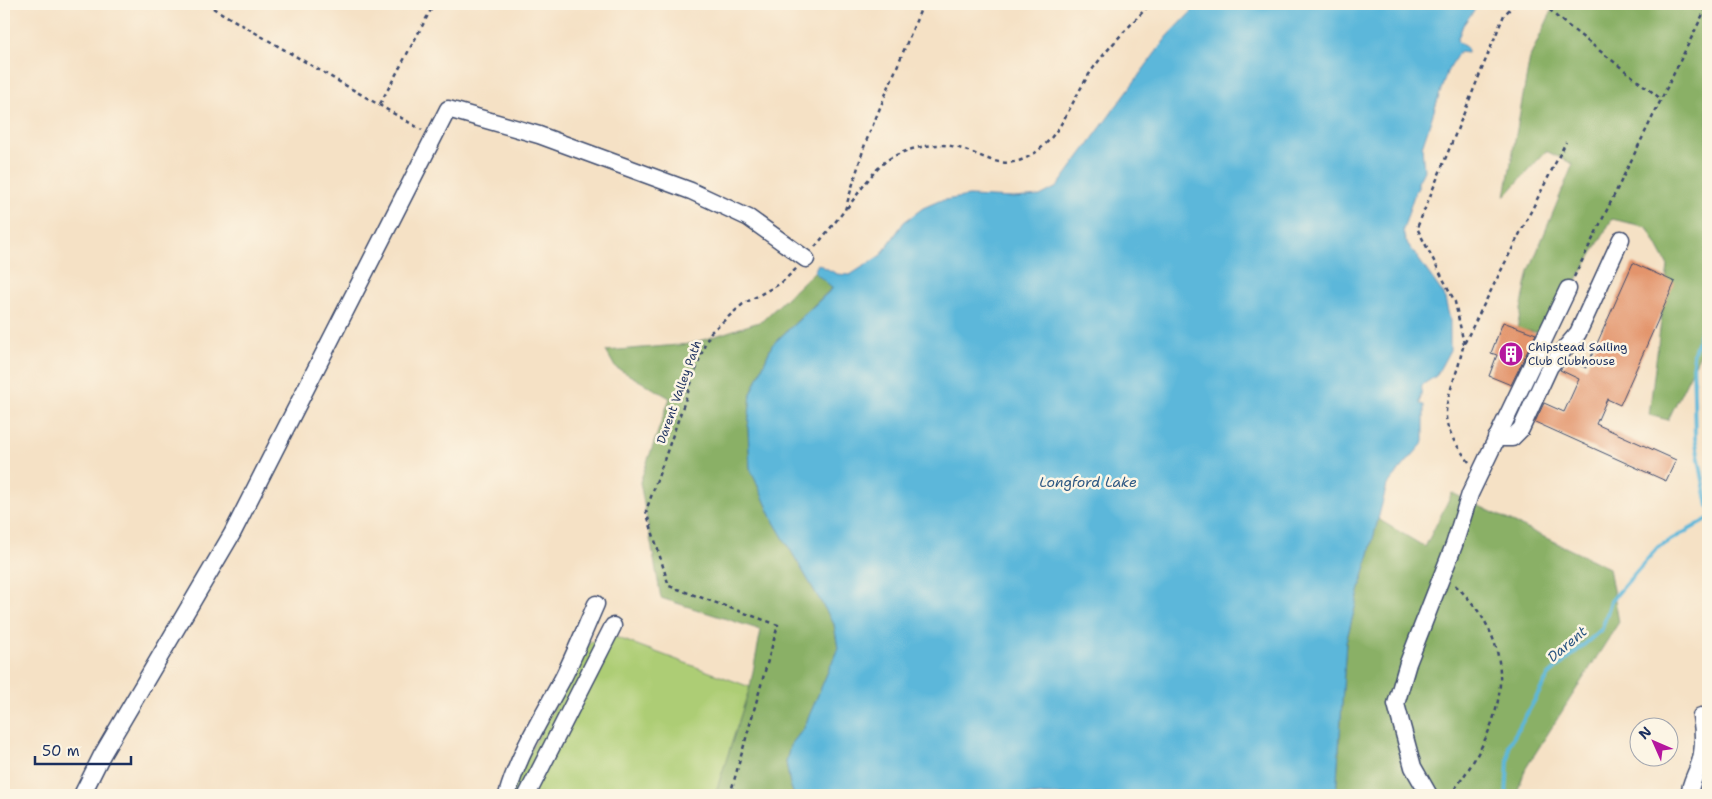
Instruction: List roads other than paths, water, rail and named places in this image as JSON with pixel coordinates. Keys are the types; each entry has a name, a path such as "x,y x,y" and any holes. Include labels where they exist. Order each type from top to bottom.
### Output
{"lane":[{"path":"82,795 102,755 232,534 448,109 539,135 730,208 772,233 806,260"},
{"path":"1496,438 1512,438 1521,429 1550,366 1578,333 1621,239"},
{"path":"1429,795 1412,767 1396,704 1408,663 1442,577 1479,473 1568,289"},
{"path":"507,795 514,772 536,724 564,677 596,604"},
{"path":"527,795 613,626"},
{"path":"1689,795 1690,785 1702,751 1704,734 1701,716"}],"water":[{"name":"Longford Lake","path":"1199,4 1479,4 1463,25 1457,41 1467,48 1467,53 1459,52 1447,72 1422,147 1424,171 1418,182 1418,188 1403,230 1405,240 1444,295 1450,320 1450,350 1436,376 1422,385 1420,404 1424,405 1424,442 1387,485 1346,642 1336,795 794,795 786,762 790,746 804,728 838,648 834,624 774,522 750,468 748,429 751,394 772,345 833,288 814,272 818,264 837,274 850,275 881,255 904,222 923,208 939,201 969,196 1014,198 1040,196 1057,187 1167,37"}],"waterway":[{"name":"Darent","path":"1708,306 1693,356 1695,438 1708,506"},
{"name":"Darent","path":"1506,795 1509,745 1549,675 1602,629 1611,601 1658,547 1708,519"}],"place":[{"name":"Chipstead Sailing Club Clubhouse","path":"1511,354"}]}
